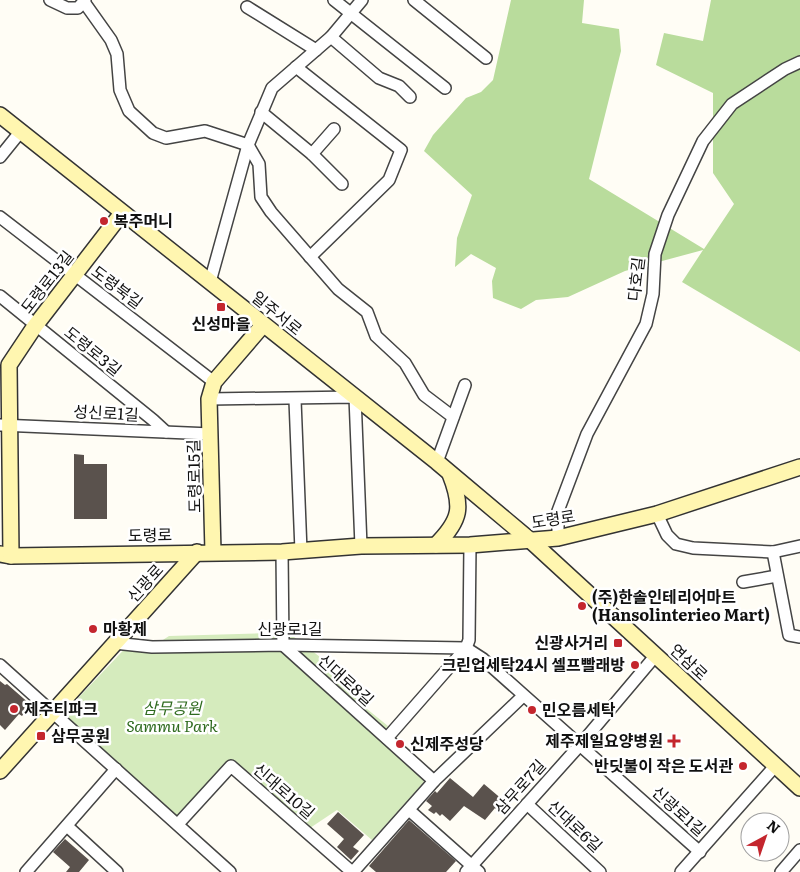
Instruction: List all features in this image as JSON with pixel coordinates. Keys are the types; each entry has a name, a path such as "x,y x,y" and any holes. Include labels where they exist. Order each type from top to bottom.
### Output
{"main road":[{"name":"일주서로","path":"0,115 437,462 531,541"},
{"name":"도령로13길","path":"5,555 4,365 122,213"},
{"name":"도령로15길","path":"213,552 211,434 208,399 214,382 263,325"},
{"name":"도령로","path":"5,555 282,552 361,546 470,545 531,541 558,538 657,514 800,467"},
{"path":"436,545 453,526 458,510 458,495 450,473"},
{"name":"연삼로","path":"531,541 800,788"},
{"name":"신광로","path":"0,771 197,552"}],"street":[{"path":"50,0 67,8 78,8 84,1 111,40 117,54 120,90 129,110 152,133 166,138 205,132 248,145 259,164 261,197 271,212 338,290 367,312 376,336 405,363 424,395 453,417"},
{"path":"334,0 445,88"},
{"path":"210,282 248,145 272,88 331,37 362,0"},
{"path":"414,0 486,58"},
{"path":"247,7 316,50"},
{"path":"331,37 379,78 399,86 410,97"},
{"name":"다호길","path":"558,538 558,511 587,434 646,324 652,294 655,254 668,215 704,141 732,104 785,69 800,62"},
{"path":"296,67 401,150 388,180 310,257"},
{"path":"261,112 312,154 342,184"},
{"path":"312,154 334,129"},
{"path":"0,158 21,132"},
{"name":"도령북길","path":"0,218 214,382"},
{"name":"도령로3길","path":"0,296 166,432"},
{"path":"437,462 465,385"},
{"path":"208,399 295,400 354,397 361,546"},
{"path":"295,400 301,551"},
{"name":"성신로1길","path":"5,425 211,434"},
{"path":"657,514 667,535 676,544 713,550 773,552 800,546"},
{"path":"387,738 466,648 469,640 470,545"},
{"path":"282,552 283,645"},
{"path":"773,552 789,635 800,638"},
{"path":"743,582 777,576"},
{"name":"신광로1길","path":"114,643 152,647 283,645 466,648 483,659 700,852"},
{"name":"신대로8길","path":"283,645 434,781"},
{"name":"삼무로7길","path":"472,870 656,655"},
{"path":"0,665 230,872"},
{"path":"353,872 434,781 523,696"},
{"path":"682,872 776,765"},
{"name":"신대로10길","path":"178,824 231,766 353,872"},
{"path":"26,872 116,770"},
{"name":"신대로6길","path":"527,804 600,872"},
{"path":"408,810 472,870"},
{"path":"67,826 117,872"},
{"path":"781,872 800,850"}],"green space":[{"path":"511,0 584,0 582,23 619,29 621,51 589,179 704,249 734,204 713,173 713,93 656,65 664,33 703,41 711,0 800,0 800,352 682,282 703,250 625,271 568,297 536,300 521,309 493,298 492,281 496,268 471,254 455,267 457,238 472,195 424,151 433,135 466,98 481,92 493,80"},
{"name":"삼무공원 Sammu Park","path":"270,633 294,637 320,657 366,704 367,709 388,726 385,730 409,749 424,782 372,840 337,810 310,828 249,773 231,760 176,816 62,715 135,638 152,647 169,636"}],"building":[{"path":"74,454 84,455 84,464 107,464 107,519 74,519"},
{"name":"제주티파크","path":"0,681 5,685 7,684 31,705 22,716 19,714 5,730 0,725"},
{"path":"450,778 473,797 484,784 510,806 502,815 495,808 485,820 464,806 450,821 442,814 440,816 436,812 434,814 428,810 432,806 426,801 435,791 437,793"},
{"path":"338,812 364,835 353,847 359,851 351,860 337,847 344,839 327,824"},
{"path":"409,820 456,861 446,872 376,872 369,866"},
{"path":"65,839 89,860 79,872 66,872 70,867 53,852"}],"place":[{"name":"복주머니","path":"104,221"},
{"name":"신성마을","path":"221,307"},
{"name":"(주)한솔인테리어마트 (Hansolinterieo Mart)","path":"582,606"},
{"name":"마황제","path":"93,629"},
{"name":"신광사거리","path":"618,643"},
{"name":"크린업세탁24시 셀프빨래방","path":"635,665"},
{"name":"제주티파크","path":"14,709"},
{"name":"민오름세탁","path":"532,710"},
{"name":"삼무공원","path":"41,736"},
{"name":"제주제일요양병원","path":"674,741"},
{"name":"신제주성당","path":"400,744"},
{"name":"반딧불이 작은 도서관","path":"743,766"}]}
